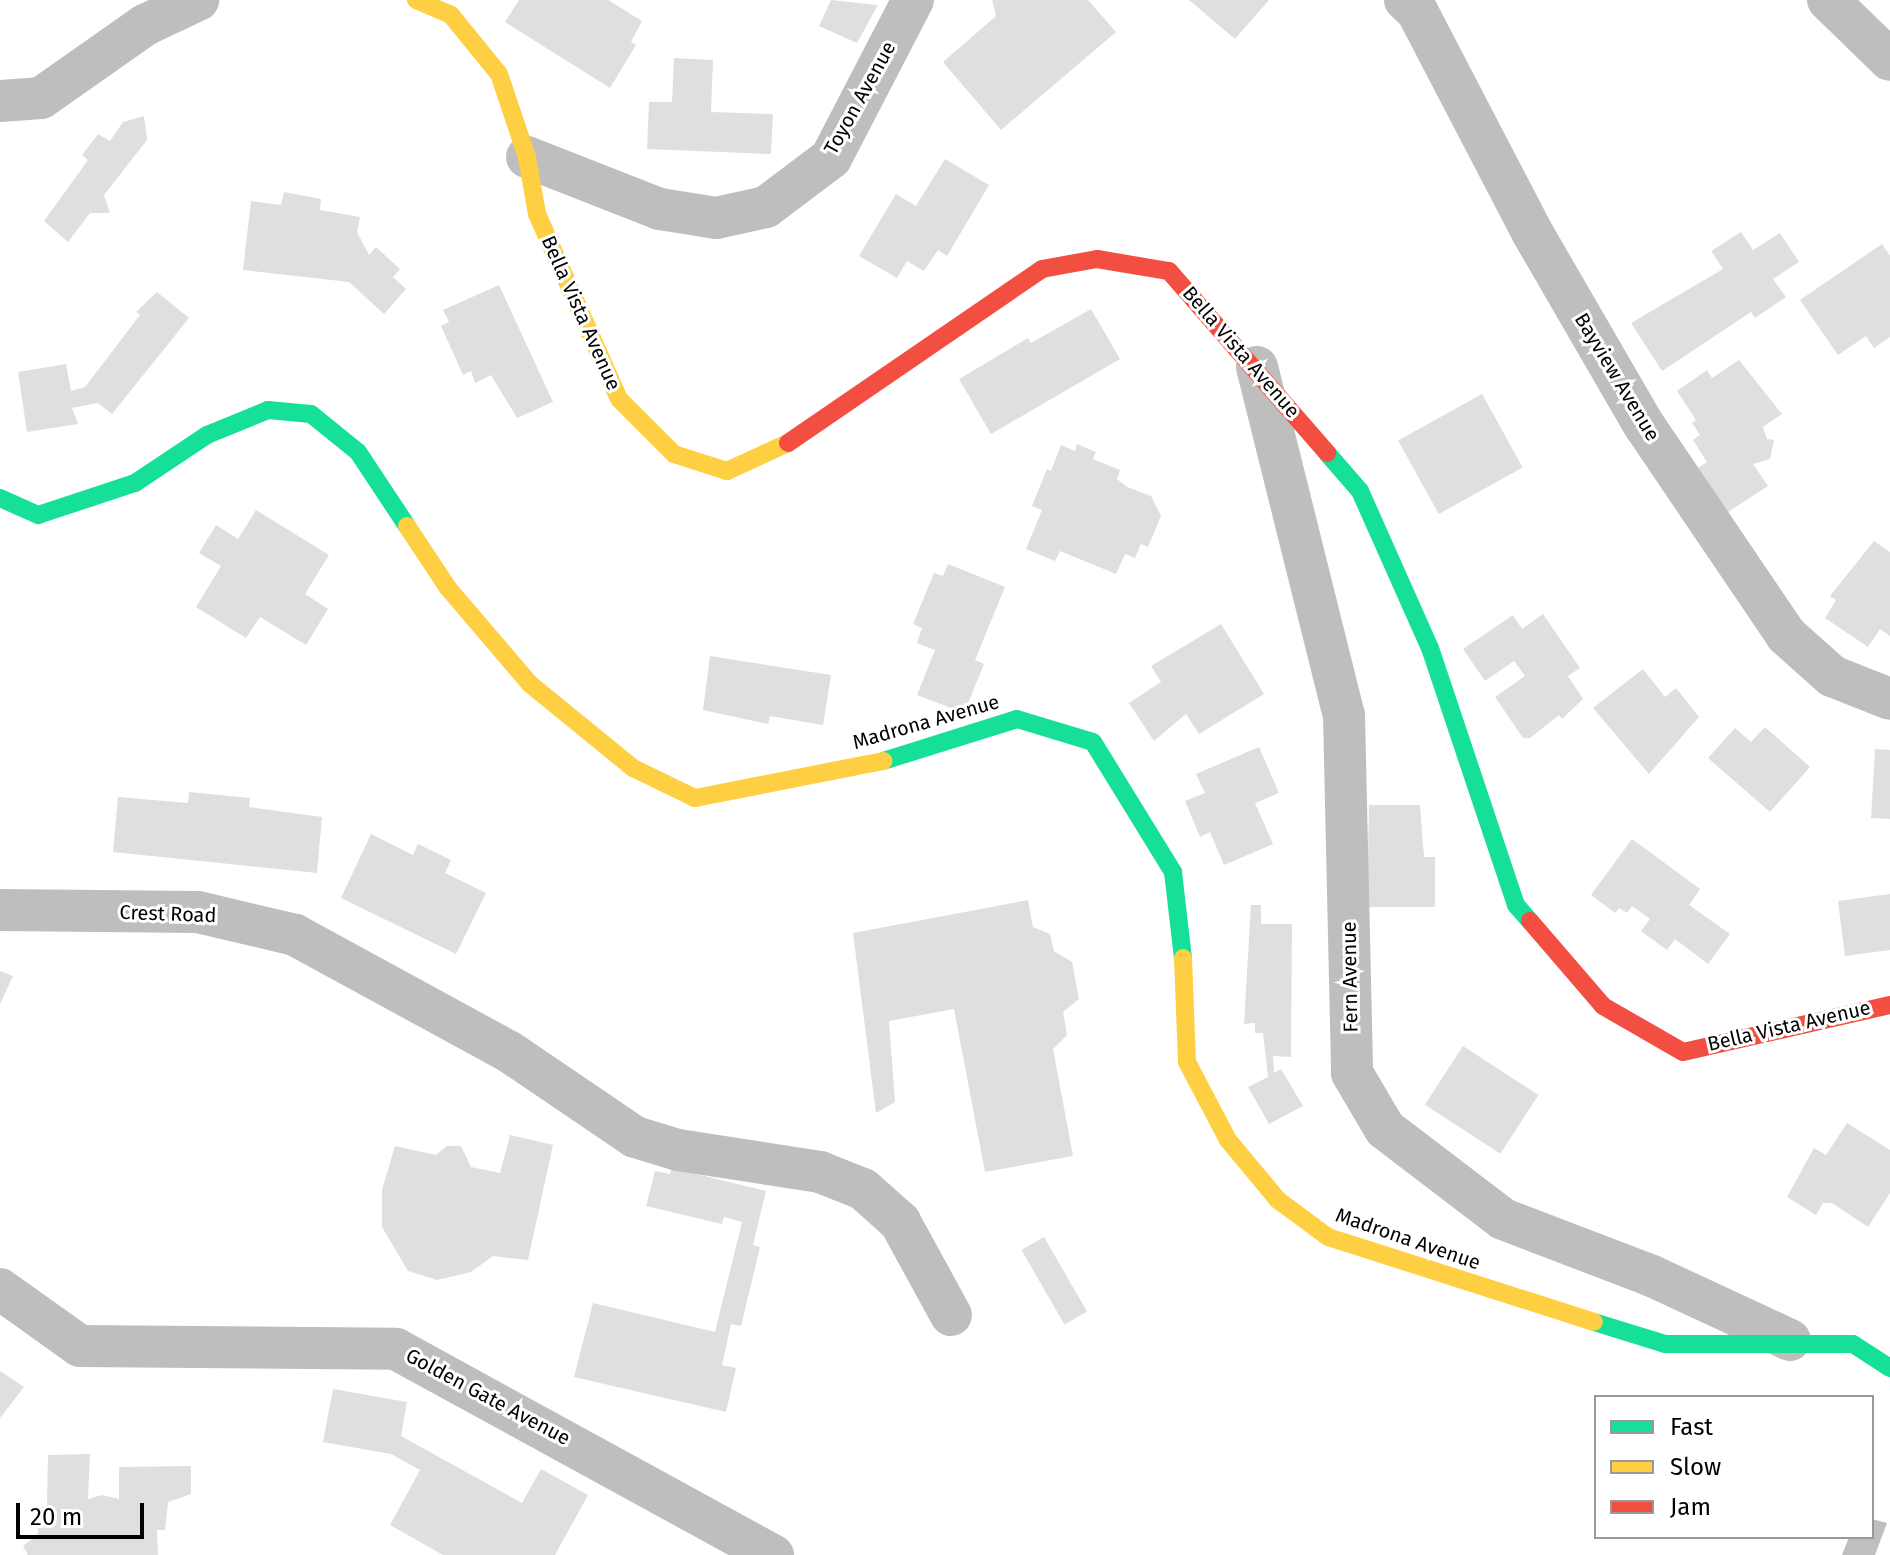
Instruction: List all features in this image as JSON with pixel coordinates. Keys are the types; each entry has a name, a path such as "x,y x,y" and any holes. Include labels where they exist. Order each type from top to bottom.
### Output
{"street":[{"path":"0,101 41,98 145,25 198,0"},
{"name":"Bella Vista Avenue","path":"416,0 451,15 499,74 527,157 537,214 619,399 674,454 727,471 788,443 1042,269 1097,259 1169,271 1257,366 1360,491 1430,648 1516,905 1603,1006 1683,1052 1890,1005"},
{"name":"Toyon Avenue","path":"527,157 660,209 716,218 766,207 831,158 913,0"},
{"name":"Bayview Avenue","path":"1405,0 1417,11 1532,232 1644,425 1786,635 1832,676 1890,699"},
{"path":"1828,0 1890,60"},
{"name":"Fern Avenue","path":"1257,366 1344,715 1352,1073 1385,1129 1503,1219 1652,1276 1790,1340"},
{"name":"Madrona Avenue","path":"0,498 38,515 135,483 207,435 268,410 311,414 358,452 448,588 530,684 633,768 695,798 883,761 1017,719 1093,742 1173,872 1183,948 1187,1062 1228,1140 1278,1200 1328,1237 1665,1344 1790,1340 1853,1344 1890,1368"},
{"name":"Crest Road","path":"0,910 198,912 246,920 295,935 508,1051 635,1137 678,1150 820,1172 863,1189 900,1222 951,1315"},
{"name":"Golden Gate Avenue","path":"0,1289 80,1346 396,1349 773,1555"}],"shaded area":[{"path":"1874,1520 1887,1523 1875,1555 1842,1555 1848,1539 1874,1539"}],"building":[{"path":"519,0 608,0 642,21 631,42 636,45 610,88 505,22"},
{"path":"831,0 878,5 857,43 819,26"},
{"path":"992,0 1088,0 1116,32 1001,130 943,62 996,16"},
{"path":"1189,0 1269,0 1235,39"},
{"path":"674,58 713,60 711,112 773,114 771,154 647,149 649,102 672,102"},
{"path":"144,116 147,140 104,195 110,213 90,213 68,242 44,221 88,160 82,155 98,134 110,141 123,122"},
{"path":"945,159 989,185 947,256 938,250 924,271 907,261 897,278 859,256 896,194 916,206"},
{"path":"284,192 321,199 320,210 360,217 357,232 369,255 376,247 400,269 393,277 406,289 384,314 349,282 243,270 251,201 281,205"},
{"path":"1741,232 1753,250 1780,233 1799,262 1773,279 1786,297 1755,318 1751,312 1662,371 1631,323 1723,269 1711,251"},
{"path":"1882,244 1890,256 1890,337 1874,348 1866,336 1838,355 1800,300"},
{"path":"499,285 553,402 517,418 491,375 475,383 471,371 463,375 441,326 449,322 443,310"},
{"path":"157,292 189,318 112,414 98,403 72,408 78,424 27,432 18,372 66,364 71,391 85,387 140,315 136,312"},
{"path":"1091,309 1120,359 991,434 959,379 1028,338 1031,343"},
{"path":"1739,360 1782,414 1763,427 1767,439 1774,440 1770,459 1753,464 1768,486 1725,514 1695,470 1707,462 1693,440 1700,435 1692,423 1696,420 1677,391 1707,370 1712,378"},
{"path":"1482,394 1523,467 1439,514 1398,441"},
{"path":"1077,444 1096,452 1093,459 1120,470 1117,479 1127,487 1151,496 1161,516 1148,547 1141,544 1135,558 1125,554 1116,574 1060,551 1055,561 1026,549 1042,510 1032,506 1047,469 1051,471 1061,445 1075,451"},
{"path":"256,510 329,555 305,594 328,609 306,645 260,617 246,638 196,607 221,566 199,553 216,525 238,539"},
{"path":"1874,541 1890,552 1890,636 1880,629 1868,647 1825,618 1836,600 1830,596"},
{"path":"948,564 1005,587 975,660 984,664 964,713 917,695 935,650 917,643 922,628 913,624 934,573 943,576"},
{"path":"1543,614 1580,668 1568,676 1583,699 1562,719 1559,715 1530,738 1523,738 1495,697 1525,676 1514,661 1485,681 1463,649 1513,615 1522,629"},
{"path":"1221,624 1264,694 1199,734 1186,714 1154,741 1129,703 1161,682 1151,666"},
{"path":"710,656 831,675 823,725 770,716 768,724 703,710"},
{"path":"1643,669 1665,697 1676,688 1699,717 1649,774 1593,708"},
{"path":"1765,727 1810,767 1770,812 1708,758 1735,728 1751,742"},
{"path":"1259,747 1279,793 1255,803 1273,844 1224,865 1210,832 1200,837 1185,801 1205,793 1196,774"},
{"path":"1875,749 1890,750 1890,819 1871,818"},
{"path":"189,792 250,798 249,807 322,817 317,873 113,852 118,797 188,803"},
{"path":"1369,805 1420,805 1424,857 1435,857 1435,907 1367,907"},
{"path":"371,834 413,855 418,844 451,860 445,873 486,893 456,954 341,898"},
{"path":"1632,839 1700,889 1689,905 1730,934 1708,964 1675,939 1667,950 1641,931 1650,919 1632,906 1627,913 1619,908 1615,913 1591,895"},
{"path":"1890,894 1890,950 1845,956 1838,901"},
{"path":"1028,900 1033,927 1050,934 1054,951 1072,962 1079,999 1063,1012 1067,1035 1053,1049 1073,1156 985,1172 954,1009 889,1021 895,1102 876,1113 853,933"},
{"path":"1251,905 1261,905 1261,924 1292,924 1291,1057 1273,1056 1274,1073 1281,1069 1303,1106 1269,1124 1248,1087 1268,1077 1263,1033 1255,1033 1255,1023 1244,1024"},
{"path":"0,971 13,976 0,1004"},
{"path":"1463,1046 1538,1095 1500,1154 1425,1105"},
{"path":"1847,1123 1890,1150 1890,1193 1868,1227 1832,1203 1823,1203 1816,1215 1787,1197 1814,1148 1826,1155"},
{"path":"510,1135 553,1145 528,1260 493,1256 471,1272 437,1280 408,1271 382,1227 382,1190 395,1146 436,1155 447,1146 461,1146 471,1167 500,1173"},
{"path":"672,1168 766,1191 753,1245 760,1247 741,1326 731,1324 722,1365 736,1368 726,1412 574,1377 593,1303 715,1332 742,1222 724,1217 722,1224 646,1206 655,1171 670,1174"},
{"path":"1044,1237 1087,1311 1064,1324 1021,1250"},
{"path":"0,1371 24,1387 0,1418"},
{"path":"333,1389 407,1402 401,1436 522,1503 541,1469 588,1495 555,1555 443,1555 390,1525 420,1470 391,1454 323,1442"},
{"path":"90,1454 88,1499 102,1495 119,1499 119,1467 191,1466 191,1494 168,1502 165,1530 157,1530 158,1555 28,1555 23,1546 38,1534 39,1508 47,1505 48,1455"}],"traffic: fast":[{"path":"0,498 38,515 135,483 207,435 268,410 311,414 358,452 407,526"},
{"path":"1327,453 1360,491 1430,648 1516,905 1530,921"},
{"path":"883,761 1017,719 1093,742 1173,872 1183,958"},
{"path":"1594,1322 1665,1344 1853,1344 1890,1368"}],"traffic: slow":[{"path":"416,0 451,15 499,74 527,157 537,214 619,399 674,454 727,471 788,443"},
{"path":"407,526 448,588 530,684 633,768 695,798 883,761"},
{"path":"1183,958 1187,1062 1228,1140 1278,1200 1328,1237 1594,1322"}],"traffic: jam":[{"path":"788,443 1042,269 1097,259 1169,271 1327,453"},
{"path":"1530,921 1603,1006 1683,1052 1890,1005"}]}
